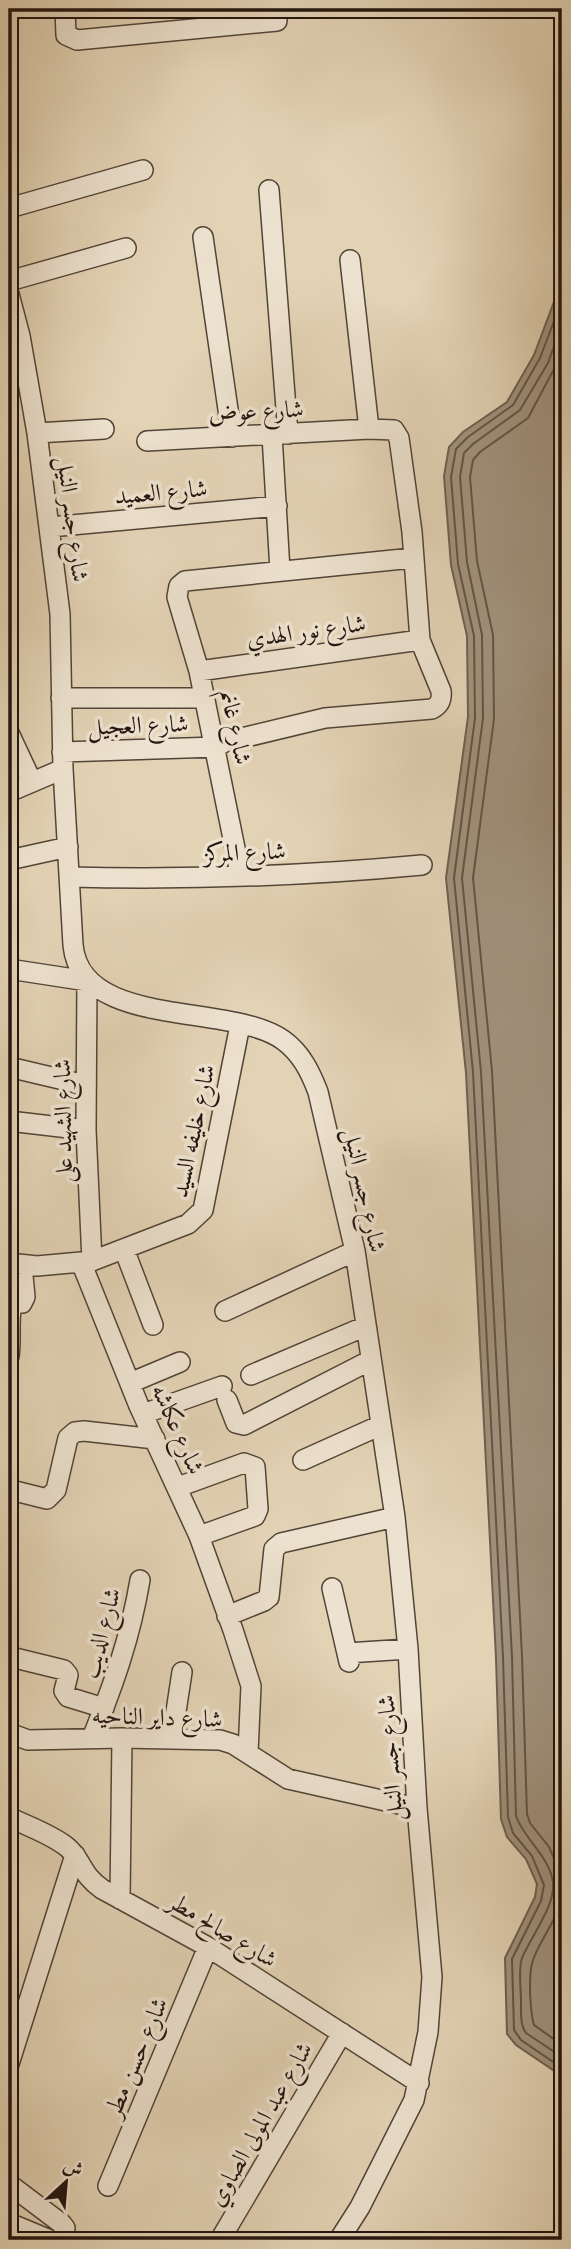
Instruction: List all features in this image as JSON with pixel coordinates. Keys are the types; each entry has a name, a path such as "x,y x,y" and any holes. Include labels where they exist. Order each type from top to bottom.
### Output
{"street":[{"path":"65,9 66,34 77,40 277,21"},
{"path":"9,208 143,170"},
{"path":"269,190 280,434 276,506 280,571 414,558 419,640"},
{"path":"203,237 232,437"},
{"path":"9,281 126,248"},
{"path":"349,260 369,429"},
{"name":"شارع جسر النيل","path":"9,294 14,337 37,433 60,614 62,761 74,954 77,964 87,981 104,993 154,1008 262,1029 281,1039 298,1053 311,1071 318,1092 355,1251 394,1517 408,1649 417,1808 432,1977 428,2032 414,2100 389,2153 339,2240"},
{"name":"شارع عوض","path":"147,441 390,428 397,432 399,438 414,558"},
{"path":"37,433 104,429"},
{"name":"شارع العميد","path":"50,527 276,506"},
{"name":"شارع غانم","path":"239,868 199,671 177,597 179,586 185,581 280,571"},
{"name":"شارع نور الهدي","path":"199,671 419,640"},
{"name":"شارع العجيل","path":"62,761 216,747 232,738 325,718 435,707 442,698 441,691 419,640"},
{"path":"61,698 205,698"},
{"path":"9,733 32,782"},
{"path":"9,792 32,782 62,761"},
{"path":"9,860 68,847"},
{"name":"شارع المركز","path":"69,877 246,878 422,865"},
{"path":"9,969 87,981"},
{"name":"شارع الشهيد على","path":"87,981 87,1262"},
{"name":"شارع خليفه السيد","path":"16,1264 37,1266 87,1262 188,1224 203,1210 240,1025"},
{"path":"9,1067 85,1085"},
{"path":"9,1121 86,1130"},
{"path":"124,1249 153,1325"},
{"path":"225,1311 355,1251"},
{"name":"شارع عكاشه","path":"87,1262 130,1383 199,1536 203,1572 227,1616 251,1686 248,1753"},
{"path":"9,1356 12,1342 10,1309 14,1302 22,1303 25,1297 16,1264"},
{"path":"251,1375 366,1326"},
{"path":"143,1414 225,1393 236,1423 244,1425 371,1360"},
{"path":"130,1383 180,1362"},
{"path":"303,1460 381,1425"},
{"path":"9,1494 17,1491 47,1499 52,1495 56,1490 68,1438 75,1432 155,1439"},
{"path":"178,1487 244,1463 255,1467 258,1509 255,1516 199,1536"},
{"path":"227,1616 269,1597 274,1549 281,1543 394,1517"},
{"name":"شارع الديب","path":"92,1738 121,1666 140,1580"},
{"path":"332,1588 348,1657 408,1649"},
{"path":"15,1658 64,1670 68,1675 64,1691 68,1697 104,1708"},
{"path":"172,1738 182,1672"},
{"name":"شارع داير الناحيه","path":"9,1733 28,1740 220,1740 233,1744 288,1779 417,1808"},
{"path":"120,1899 122,1738"},
{"name":"شارع صالح مطر","path":"9,1817 60,1843 75,1855 86,1876 93,1883 208,1947 419,2083"},
{"path":"9,2064 75,1855"},
{"name":"شارع حسن مطر","path":"108,2186 208,1947"},
{"name":"شارع عبد المولى الصاوي","path":"220,2240 342,2033"},
{"path":"9,2184 62,2224 65,2228 62,2240"},
{"path":"9,2223 50,2240"}],"water":[{"path":"562,135 562,231 557,177"},
{"path":"562,263 562,2076 516,2045 507,2034 505,1958 535,1897 537,1884 526,1859 507,1837 501,1819 496,1658 466,1073 446,878 468,717 467,636 451,565 444,476 449,447 463,432 507,402 534,355 558,291"}]}
